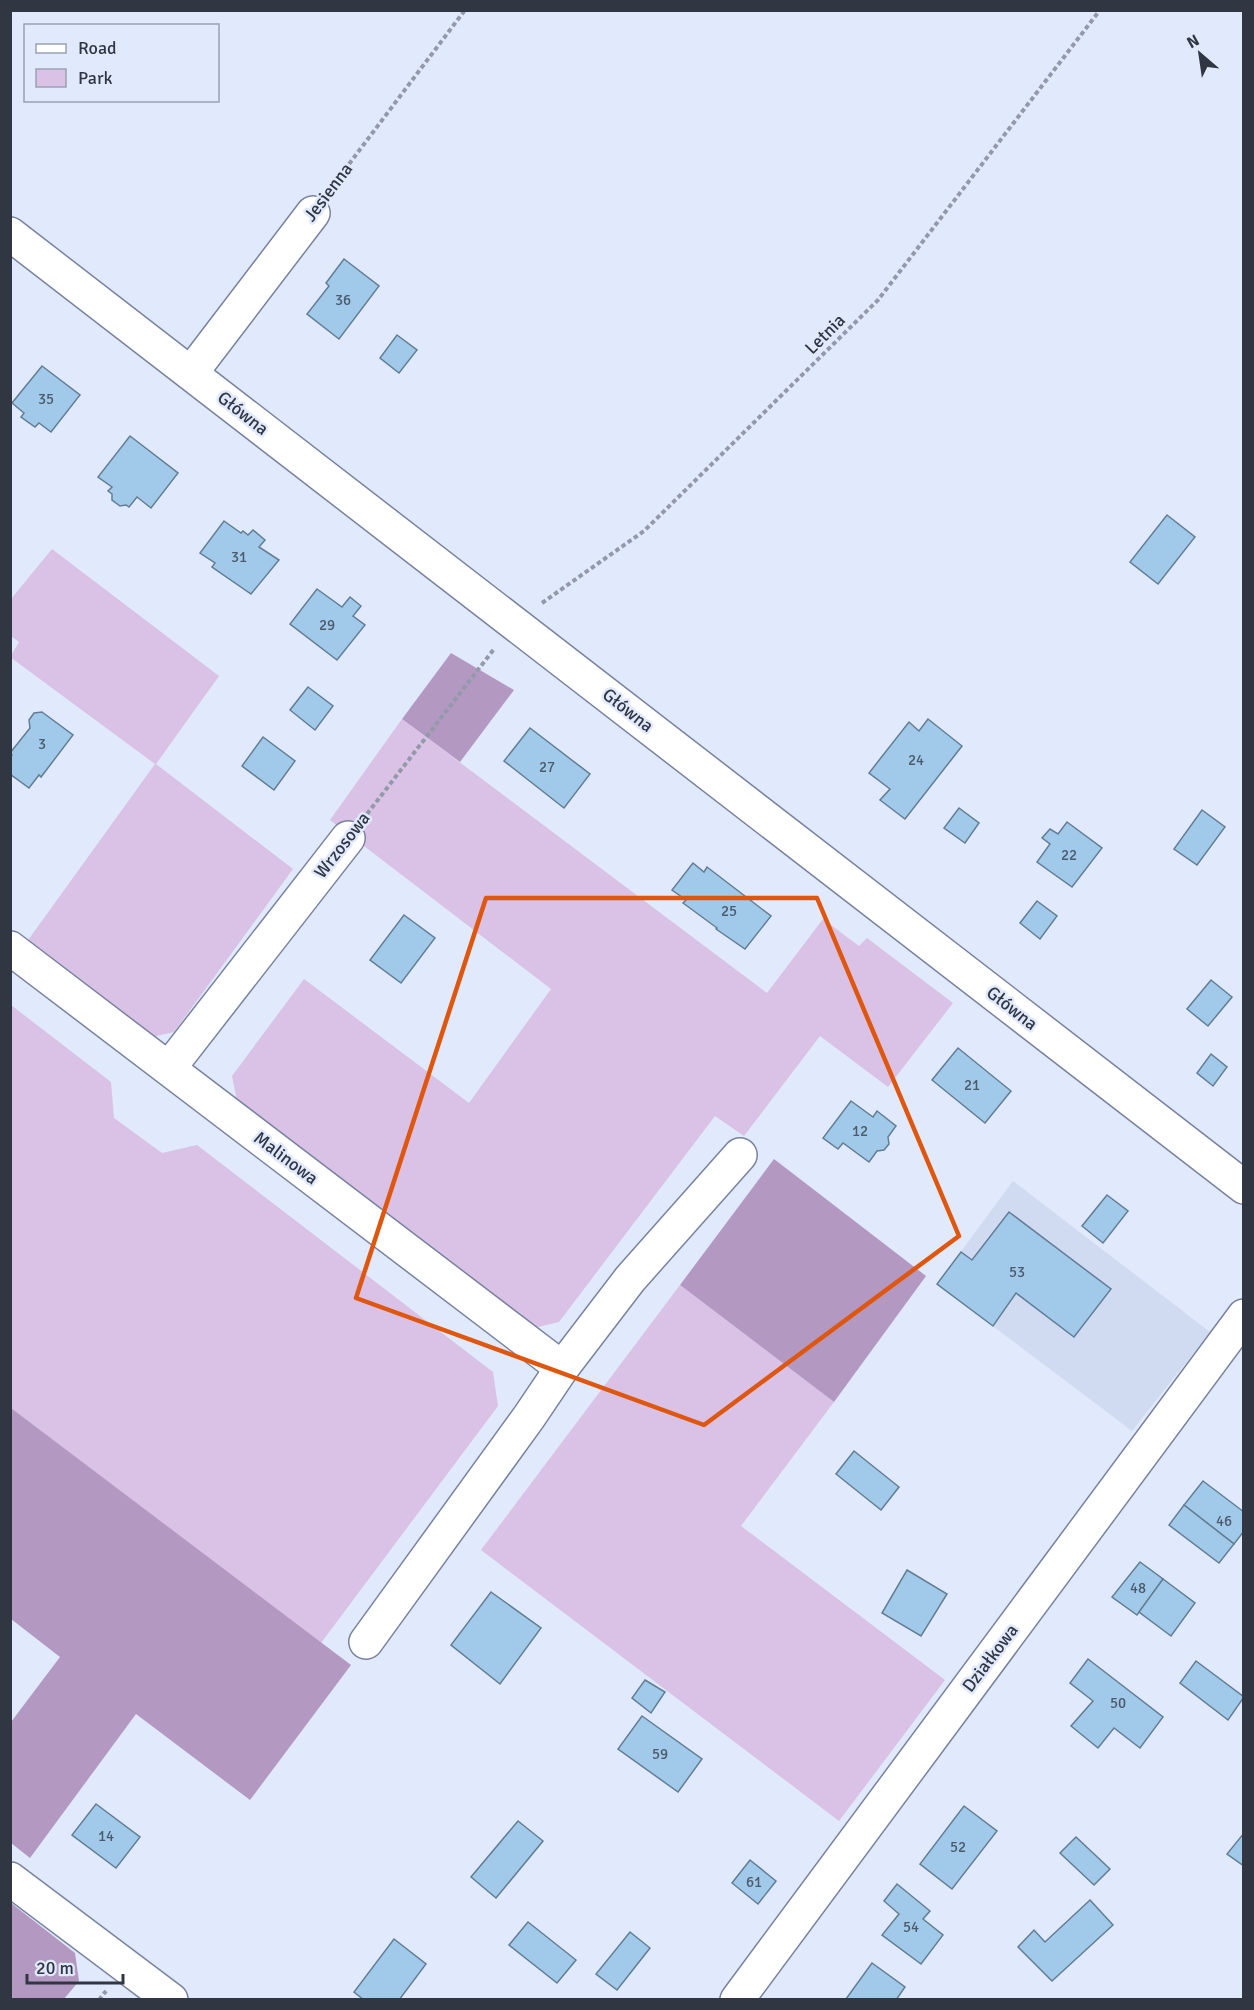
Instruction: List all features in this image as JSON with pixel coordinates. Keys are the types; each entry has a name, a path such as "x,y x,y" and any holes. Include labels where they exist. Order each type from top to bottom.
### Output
{"street":[{"name":"Jesienna","path":"191,373 313,213"},
{"name":"Główna","path":"10,234 1244,1187"},
{"name":"Wrzosowa","path":"169,1068 348,838"},
{"name":"Malinowa","path":"10,948 562,1368"},
{"path":"366,1642 562,1368 630,1279 740,1155"},
{"name":"Działkowa","path":"737,2000 1244,1316"},
{"path":"10,1879 171,2000"}],"path":[{"name":"Jesienna","path":"313,213 465,10"},
{"name":"Letnia","path":"514,622 644,531 878,300 1100,10"},
{"name":"Wrzosowa","path":"348,838 514,622"}],"highlighted area":[{"path":"486,898 817,898 959,1236 704,1425 356,1298"}],"shaded area":[{"path":"451,653 514,690 460,762 402,719"},
{"path":"774,1159 926,1276 834,1402 680,1285"},
{"path":"1013,1181 1210,1332 1132,1431 937,1284"},
{"path":"11,1408 351,1665 250,1800 136,1714 30,1858 11,1843 11,1722 60,1657 11,1619"},
{"path":"11,1903 75,1953 79,1981 64,1999 11,1999"}],"green space":[{"path":"52,549 219,676 156,764 293,869 174,1032 148,1038 26,943 155,764 10,657 19,642 11,636 11,599"},
{"path":"402,719 767,993 823,919 859,946 867,938 953,1003 888,1087 820,1036 744,1136 715,1116 559,1322 530,1329 238,1106 232,1076 304,979 469,1103 551,989 330,820"},
{"path":"11,1005 111,1082 114,1118 162,1153 197,1145 493,1372 498,1406 321,1643 11,1408"},
{"path":"680,1285 834,1402 741,1526 945,1680 839,1821 481,1550"}],"building":[{"path":"344,259 379,286 339,339 307,314 329,286 326,283"},
{"path":"397,335 417,350 399,373 380,358"},
{"path":"42,366 80,395 51,432 39,423 35,427 21,417 24,413 12,403"},
{"path":"130,436 178,473 151,508 137,497 129,507 120,506 112,500 112,494 108,491 112,487 98,477"},
{"path":"1167,515 1195,537 1158,584 1130,562"},
{"path":"224,521 241,533 243,531 248,535 253,530 265,540 259,547 279,560 251,594 212,567 215,563 200,553"},
{"path":"317,589 342,607 350,597 361,606 353,616 365,625 337,660 290,624"},
{"path":"308,687 333,706 315,730 290,710"},
{"path":"42,712 73,735 41,777 39,775 29,788 10,774 12,755 10,753 30,728 29,720 34,713"},
{"path":"928,719 962,746 905,819 880,800 890,789 869,773 909,722 919,731"},
{"path":"530,728 590,774 564,808 504,761"},
{"path":"263,737 295,761 274,790 242,766"},
{"path":"959,808 979,823 965,843 944,828"},
{"path":"1202,810 1225,827 1197,865 1174,849"},
{"path":"1067,822 1102,848 1072,887 1037,862 1050,844 1042,838 1050,829 1058,834"},
{"path":"693,863 704,872 707,867 771,916 745,949 683,903 686,900 672,890"},
{"path":"1037,901 1057,916 1040,939 1020,923"},
{"path":"404,915 435,938 401,983 370,960"},
{"path":"1211,980 1232,997 1208,1026 1187,1009"},
{"path":"958,1048 1011,1091 985,1123 932,1080"},
{"path":"1211,1054 1227,1067 1213,1086 1197,1073"},
{"path":"851,1101 873,1117 877,1111 896,1126 888,1137 889,1144 884,1150 877,1151 869,1162 843,1143 838,1149 823,1138"},
{"path":"1107,1195 1128,1211 1103,1243 1082,1226"},
{"path":"1009,1212 1111,1289 1074,1337 1016,1293 993,1326 937,1284 961,1252 972,1260"},
{"path":"854,1451 899,1487 881,1510 836,1474"},
{"path":"1203,1481 1244,1512 1244,1531 1234,1544 1184,1505"},
{"path":"1184,1505 1234,1544 1219,1563 1169,1525"},
{"path":"1140,1562 1163,1579 1137,1615 1112,1597"},
{"path":"907,1570 947,1594 921,1636 882,1613"},
{"path":"1163,1579 1195,1603 1171,1636 1139,1612"},
{"path":"491,1592 541,1628 500,1684 451,1645"},
{"path":"1088,1659 1163,1717 1140,1748 1114,1728 1098,1748 1071,1726 1093,1701 1070,1683"},
{"path":"1196,1661 1244,1697 1228,1720 1180,1683"},
{"path":"645,1680 665,1692 651,1713 632,1698"},
{"path":"642,1716 702,1759 678,1792 618,1749"},
{"path":"96,1804 140,1837 116,1868 72,1835"},
{"path":"964,1806 997,1831 952,1889 920,1864"},
{"path":"518,1821 543,1841 496,1898 471,1877"},
{"path":"1244,1833 1244,1866 1227,1854"},
{"path":"1076,1837 1110,1869 1094,1885 1060,1853"},
{"path":"750,1860 776,1881 758,1904 732,1883"},
{"path":"897,1884 930,1911 923,1919 943,1935 921,1964 882,1935 899,1914 884,1901"},
{"path":"1090,1900 1113,1925 1052,1981 1018,1947 1034,1930 1045,1942"},
{"path":"528,1922 576,1960 557,1983 509,1945"},
{"path":"630,1932 650,1948 617,1990 596,1974"},
{"path":"394,1939 426,1964 399,2000 364,2000 354,1992"},
{"path":"872,1963 905,1987 896,2000 847,2000 846,1999"}]}
